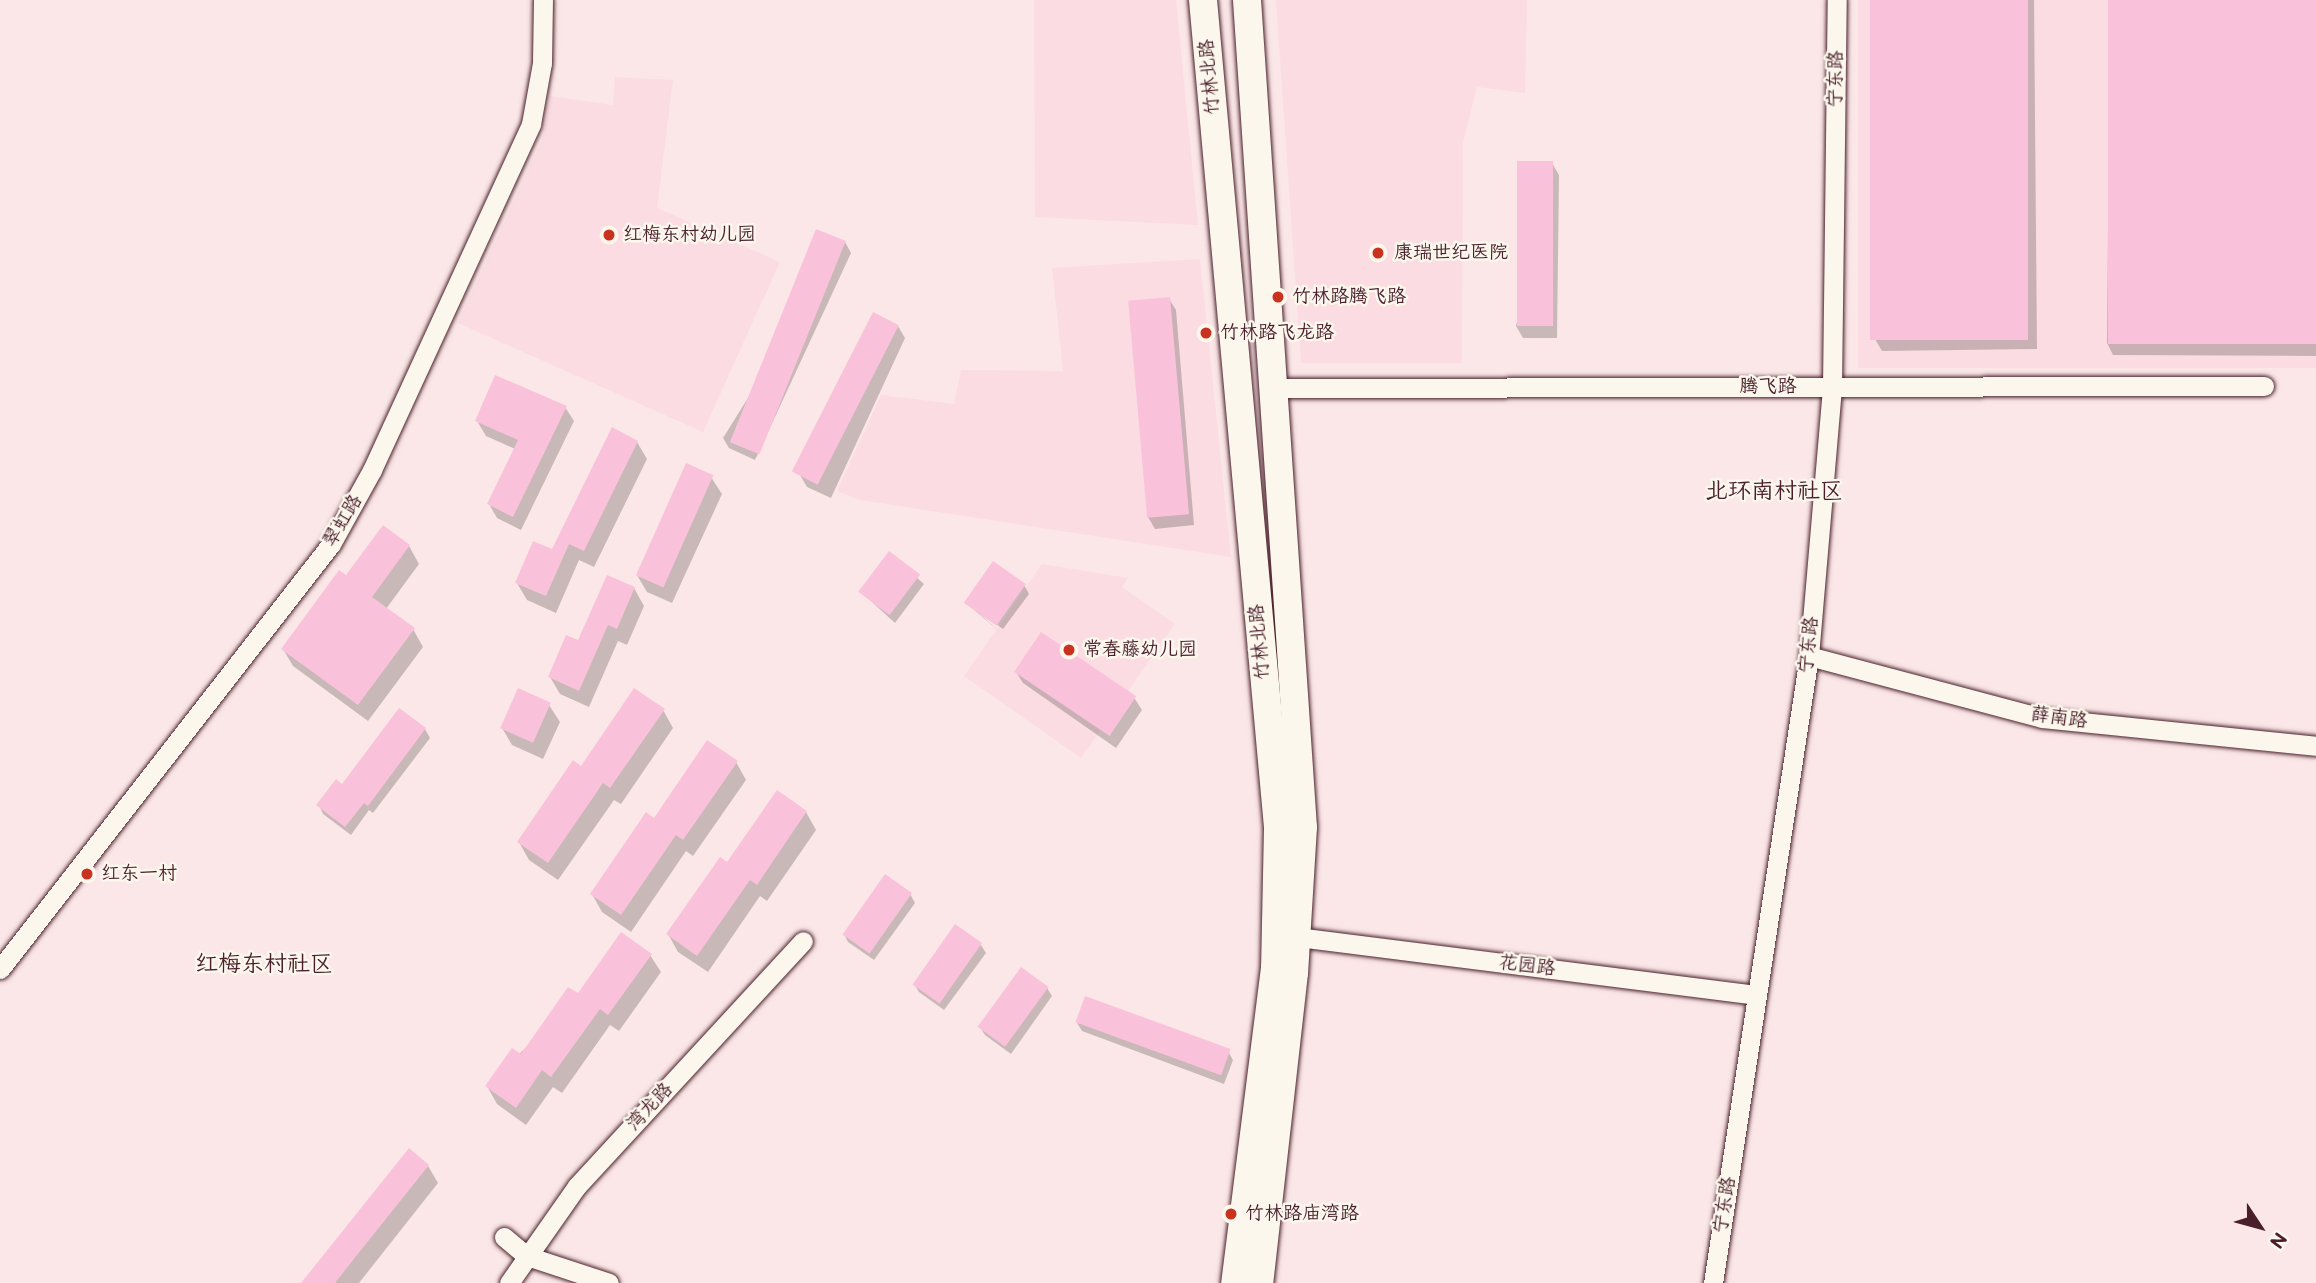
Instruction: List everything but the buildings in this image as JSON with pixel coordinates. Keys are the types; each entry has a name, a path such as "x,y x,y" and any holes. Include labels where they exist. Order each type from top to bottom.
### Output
{"main road":[{"name":"竹林北路","path":"1203,0 1278,828 1275,968 1235,1283"},
{"name":"竹林北路","path":"1247,0 1303,827 1298,937 1259,1283"}],"street":[{"name":"翠虹路","path":"0,969 343,523 408,396 531,124 542,63 543,0"},
{"name":"宁东路","path":"1713,1283 1809,656 1832,387 1837,0"},
{"name":"腾飞路","path":"1272,388 2264,386"},
{"name":"薛南路","path":"1809,656 2042,718 2316,746"},
{"name":"花园路","path":"1298,937 1756,995"},
{"name":"湾龙路","path":"509,1283 577,1186 803,940"},
{"path":"504,1237 527,1256 609,1283"}],"shaded area":[{"path":"1034,0 1176,0 1198,225 1035,217"},
{"name":"康瑞世纪医院","path":"1276,0 1527,0 1525,93 1477,87 1463,143 1462,363 1301,363"},
{"path":"1858,0 2316,0 2316,368 1858,368"},
{"name":"红梅东村幼儿园","path":"615,77 673,80 657,208 780,262 703,432 458,323 543,138 550,96 613,105"},
{"path":"1200,259 1231,557 860,500 837,491 881,395 954,404 961,370 1063,371 1052,268"},
{"name":"常春藤幼儿园","path":"1042,564 1128,578 1122,587 1175,624 1081,758 964,676"}],"place":[{"name":"红梅东村幼儿园","path":"609,235"},
{"name":"康瑞世纪医院","path":"1378,253"},
{"name":"竹林路腾飞路","path":"1278,297"},
{"name":"竹林路飞龙路","path":"1206,333"},
{"name":"常春藤幼儿园","path":"1069,650"},
{"name":"红东一村","path":"87,874"},
{"name":"竹林路庙湾路","path":"1231,1214"}],"district":[{"name":"北环南村社区","path":"1774,491"},
{"name":"红梅东村社区","path":"264,964"}]}
